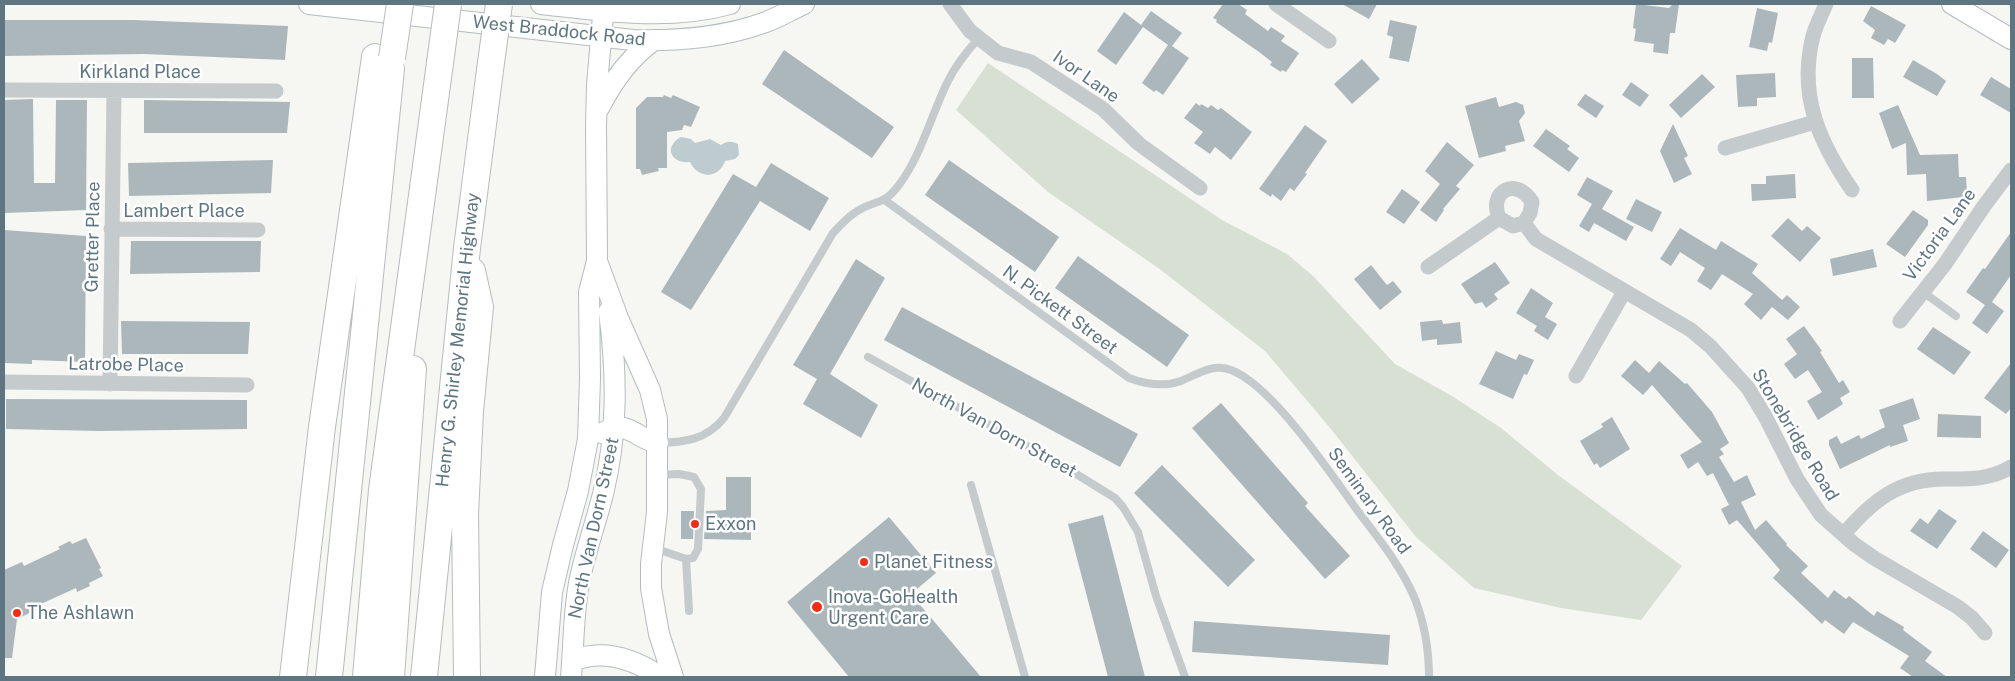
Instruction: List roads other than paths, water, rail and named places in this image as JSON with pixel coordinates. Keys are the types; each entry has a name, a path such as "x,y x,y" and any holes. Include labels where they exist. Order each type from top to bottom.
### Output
{"highway":[{"path":"329,677 384,58 382,4"},
{"path":"293,677 322,427 384,58 400,4"},
{"path":"366,677 383,480 448,4"},
{"name":"Henry G. Shirley Memorial Highway","path":"424,677 467,248 498,4"},
{"path":"391,677 404,524 428,150"},
{"path":"466,677 465,514 470,411 480,307 467,248"}],"main road":[{"name":"West Braddock Road","path":"309,4 602,36 676,41 710,37 731,32 765,22 804,4"},
{"name":"West Braddock Road","path":"541,4 683,14 730,4"},
{"path":"1952,4 2011,39"},
{"name":"North Van Dorn Street","path":"545,668 552,592 562,545 578,491 588,439 590,378 589,292 597,261 597,112 604,7"},
{"path":"597,112 608,89 621,71 638,52 654,40"},
{"name":"North Van Dorn Street","path":"571,669 575,606 580,578 603,493 614,428 614,349 606,290 597,261"},
{"path":"597,261 618,318 650,390 657,419 657,512 652,547 652,588 654,614 672,677"},
{"path":"588,439 614,428 629,430 649,442 658,443"},
{"path":"571,669 586,655 604,655 628,660 646,667 661,677"},
{"path":"545,668 571,669 584,667 623,672 635,677"}],"street":[{"name":"Ivor Lane","path":"950,4 966,25 998,53 1031,62 1103,109 1139,144 1200,188"},
{"path":"1276,4 1330,41"},
{"path":"1826,4 1814,34 1809,58 1809,88 1815,122 1824,145 1852,190"},
{"name":"Kirkland Place","path":"4,90 276,91"},
{"name":"Gretter Place","path":"110,384 114,91"},
{"path":"1724,148 1815,122"},
{"name":"Victoria Lane","path":"1900,321 1945,264 2011,170"},
{"path":"1508,188 1517,188 1527,193 1532,202 1530,213 1524,223 1513,226 1499,218 1496,204 1500,194 1508,188"},
{"path":"1428,267 1499,218"},
{"name":"Stonebridge Road","path":"1524,223 1536,239 1691,330 1729,366 1748,388 1811,502 1830,524 1874,558 1958,607 1972,618 1985,633"},
{"name":"Lambert Place","path":"111,229 258,230"},
{"path":"1576,376 1624,292"},
{"name":"Latrobe Place","path":"4,382 247,385"},
{"path":"1844,534 1868,507 1879,498 1910,482 1944,478 1978,479 1991,477 2011,467"}],"lane":[{"path":"658,443 687,442 716,428 724,418 833,233 859,210 886,200 900,185 913,163 948,81 966,52 979,38"},
{"name":"N. Pickett Street","path":"886,200 1129,378 1151,384 1170,383 1180,381 1201,371 1222,367 1234,371"},
{"path":"1923,292 1956,316"},
{"name":"North Van Dorn Street","path":"868,357 1065,467 1118,502 1138,532 1156,596 1185,677"},
{"name":"Seminary Road","path":"1234,371 1253,383 1280,409 1324,463 1398,566 1414,598 1422,622 1429,658 1429,677"},
{"path":"652,547 686,559 693,558 698,549 701,489 694,477 679,474 657,475"},
{"path":"971,485 1025,677"},
{"path":"686,559 689,611"}],"place":[{"name":"Exxon","path":"695,524"},
{"name":"Planet Fitness","path":"864,562"},
{"name":"Inova-GoHealth Urgent Care","path":"817,607"},
{"name":"The Ashlawn","path":"17,613"}]}
